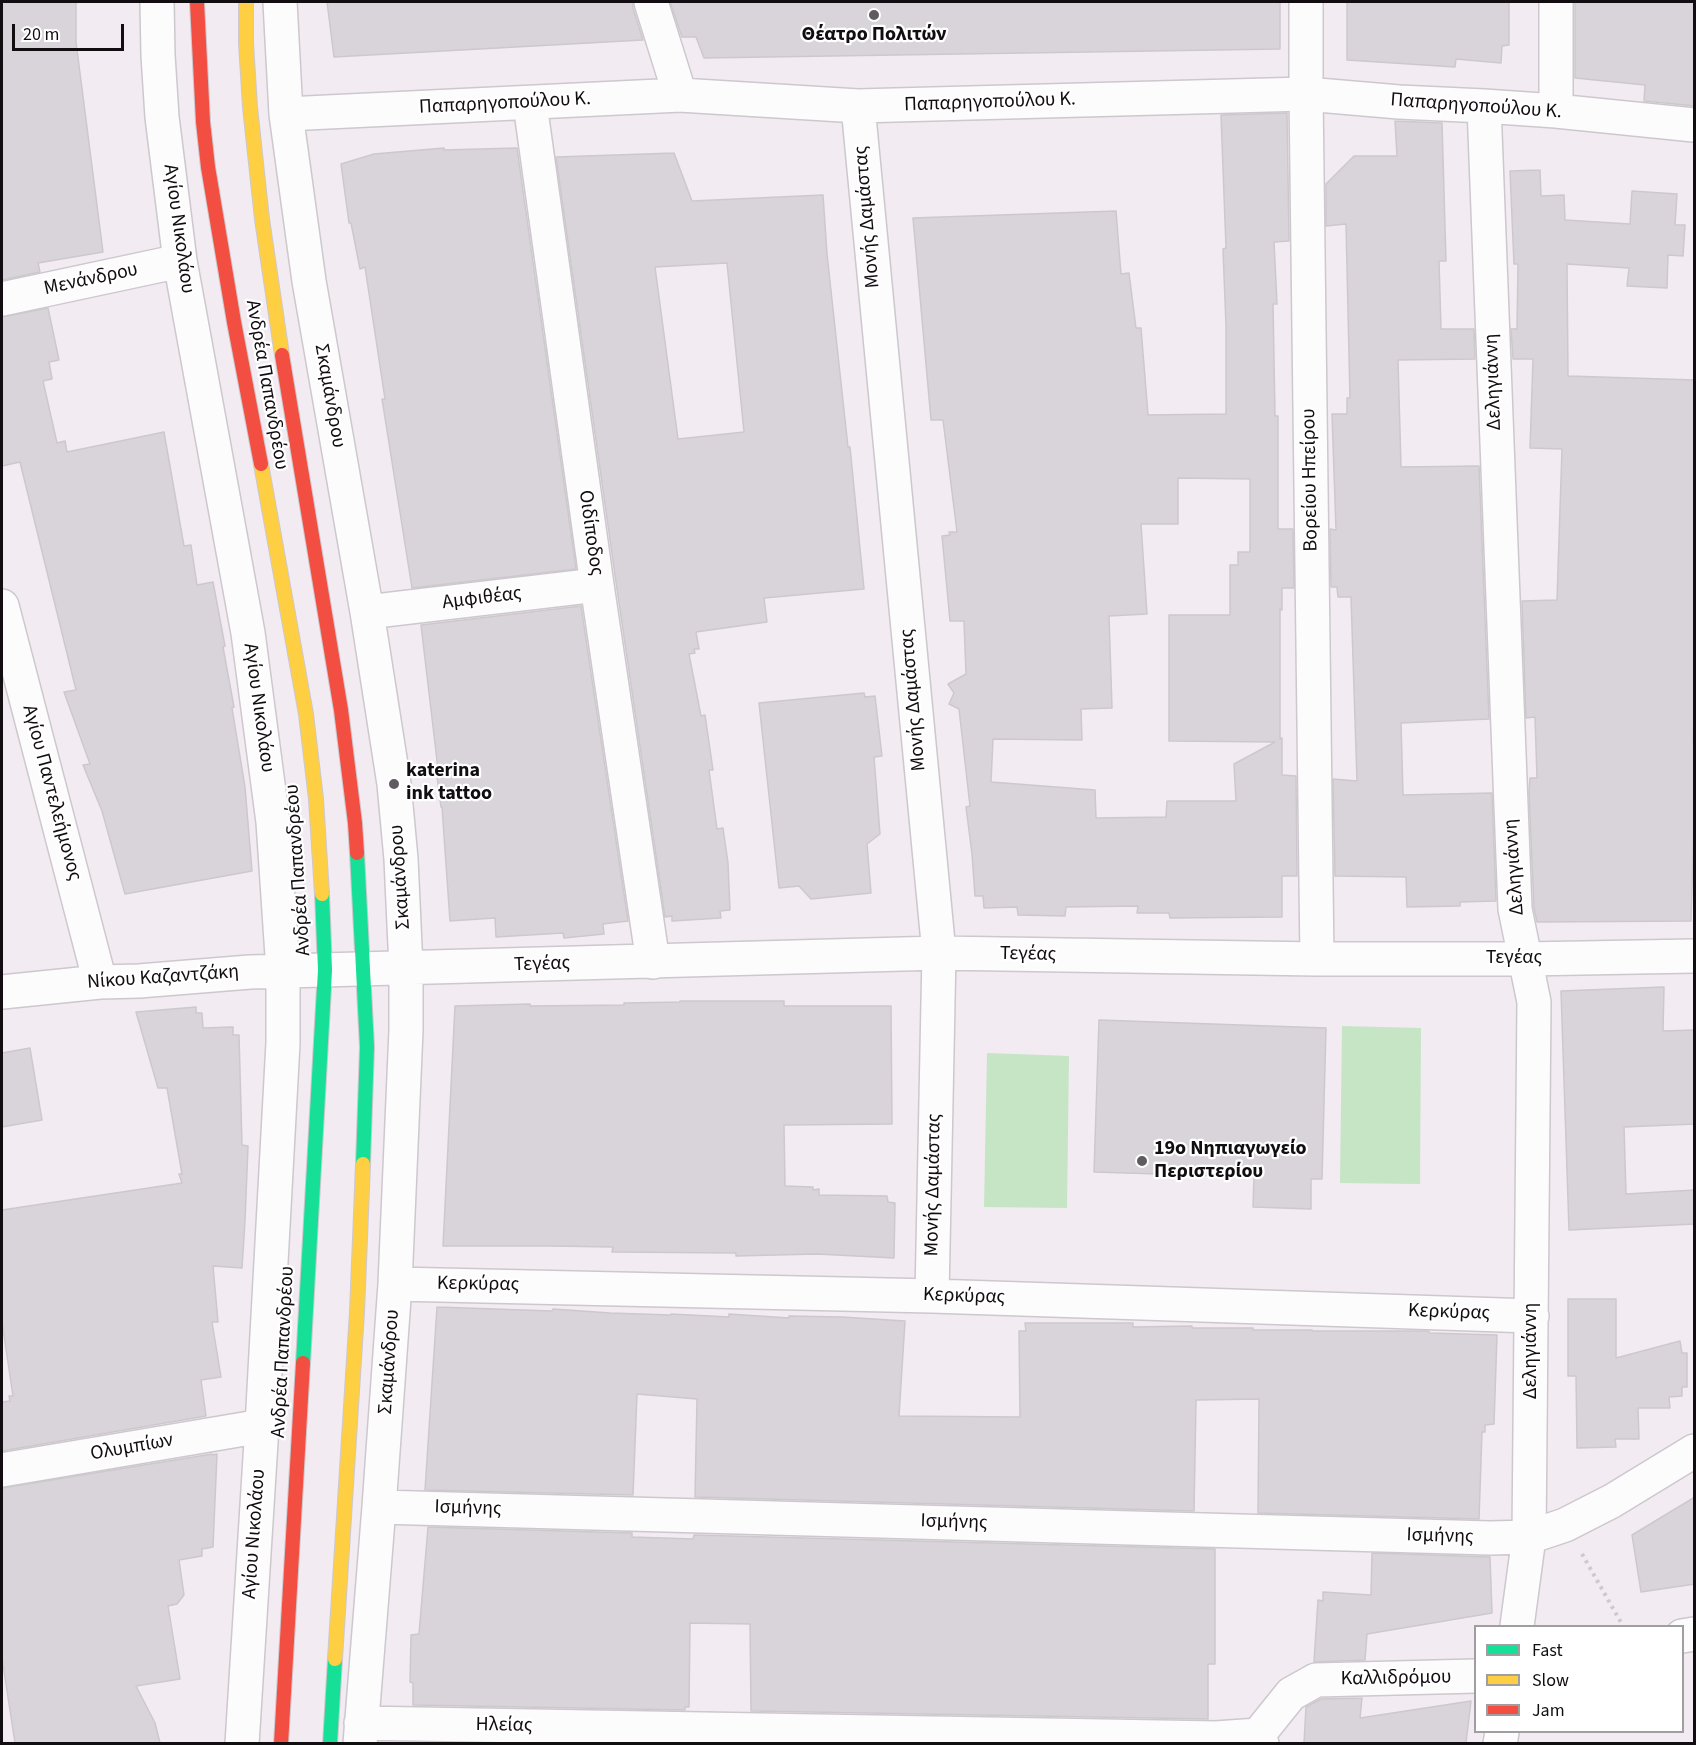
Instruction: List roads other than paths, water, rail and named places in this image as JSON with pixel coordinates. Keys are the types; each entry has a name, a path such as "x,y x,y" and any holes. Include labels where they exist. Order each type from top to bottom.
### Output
{"main road":[{"name":"Ανδρέα Παπανδρέου","path":"197,2 203,122 208,167 306,714 316,799 324,924 325,970 281,1743"},
{"name":"Ανδρέα Παπανδρέου","path":"246,2 250,107 261,208 288,393 341,710 354,823 367,1047 357,1312 330,1743"}],"street":[{"name":"Αγίου Νικολάου","path":"157,2 162,117 180,261 248,633 273,822 283,971 283,1043 242,1743"},
{"name":"Σκαμάνδρου","path":"280,2 286,114 309,281 367,612 394,784 401,859 406,968 406,1030 395,1284 360,1733"},
{"path":"651,2 680,95"},
{"name":"Βορείου Ηπείρου","path":"1306,2 1317,959"},
{"path":"1556,2 1556,111"},
{"name":"Παπαρηγοπούλου Κ.","path":"286,114 680,95 858,106 1306,94 1556,111 1695,125"},
{"name":"Οιδίποδος","path":"530,104 597,585 653,962"},
{"name":"Μονής Δαμάστας","path":"858,106 939,953 932,1296"},
{"name":"Δεληγιάννη","path":"1484,106 1514,897 1534,1002 1529,1537 1517,1625"},
{"name":"Μενάνδρου","path":"2,299 180,261"},
{"name":"Αμφιθέας","path":"367,612 597,585"},
{"name":"Αγίου Παντελεήμονος","path":"2,606 12,688 100,982"},
{"name":"Τεγέας","path":"325,970 939,953 1317,959 1695,956"},
{"name":"Νίκου Καζαντζάκη","path":"2,992 100,982 250,972 325,970"},
{"name":"Κερκύρας","path":"395,1284 932,1296 1532,1316"},
{"name":"Ολυμπίων","path":"2,1470 262,1426"},
{"name":"Ισμήνης","path":"379,1507 1478,1538 1529,1537 1565,1526 1695,1451"},
{"name":"Καλλιδρόμου","path":"1258,1741 1291,1694 1316,1680 1474,1676"},
{"name":"Ηλείας","path":"360,1733 1216,1738 1258,1741"}],"place":[{"name":"Θέατρο Πολιτών","path":"874,15"},
{"name":"katerina ink tattoo","path":"394,784"},
{"name":"19ο Νηπιαγωγείο Περιστερίου","path":"1142,1161"}]}
